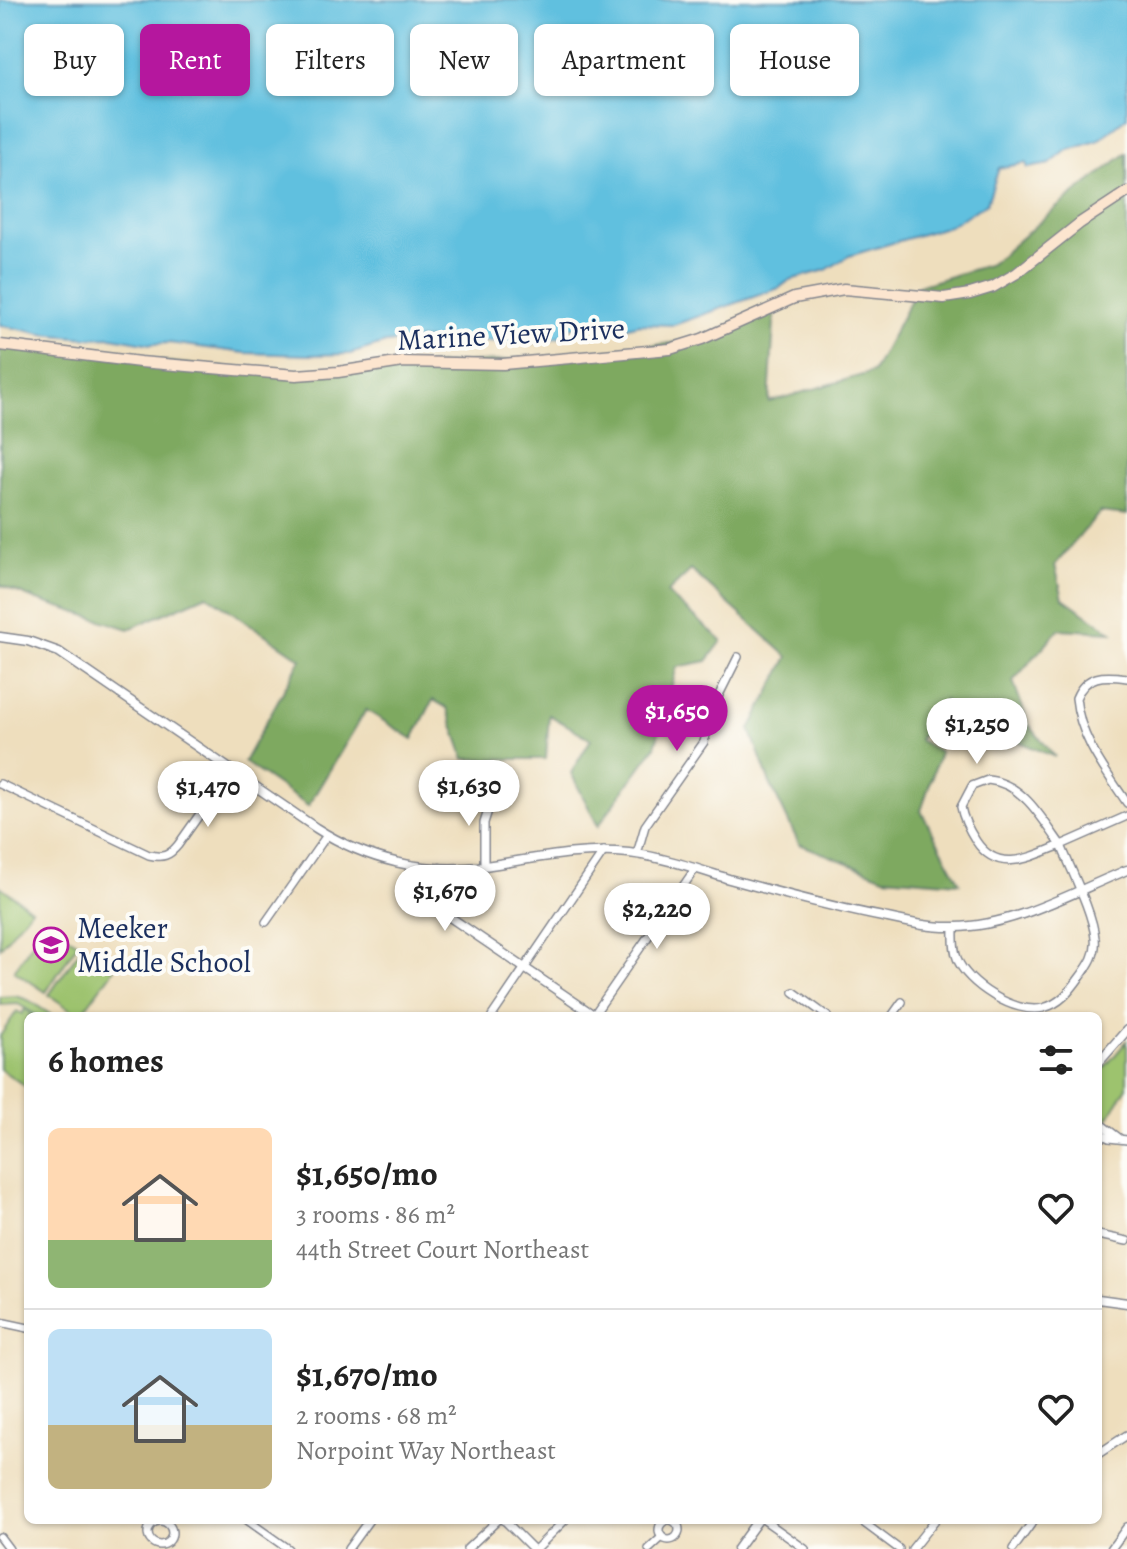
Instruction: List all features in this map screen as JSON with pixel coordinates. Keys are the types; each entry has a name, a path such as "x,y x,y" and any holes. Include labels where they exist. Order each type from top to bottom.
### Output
{"main road":[{"name":"Marine View Drive","path":"0,345 140,362 296,375 403,362 503,364 670,349 805,296 844,289 944,298 993,287 1017,273 1080,223 1127,192"}],"street":[{"path":"0,637 28,641 59,652 327,835 358,851 388,860 440,868 484,866 552,855 604,851 637,854 798,899 920,925 954,927 1009,918 1127,870"},
{"path":"637,854 645,826 704,742 715,703 738,657"},
{"path":"1127,678 1105,675 1093,678 1083,686 1076,698 1081,722 1092,749 1127,803"},
{"path":"0,784 149,855 163,857 178,845 231,770"},
{"path":"954,927 957,959 972,978 1013,1006 1046,1008 1069,993 1092,961 1094,929 1061,845 1038,812 1011,786 988,780 975,784 967,792 961,807 963,817 981,848 996,860 1016,862 1061,845 1127,816"},
{"path":"484,866 484,823 492,798"},
{"path":"266,922 327,835"},
{"path":"495,1012 604,851"},
{"path":"440,868 432,894 435,905 588,1012"},
{"path":"597,1012 695,869"},
{"path":"794,992 822,1012"},
{"path":"895,1012 902,1002"},
{"path":"1102,1058 1127,1030"},
{"path":"1102,1125 1123,1139"},
{"path":"1102,1134 1123,1139"},
{"path":"1102,1236 1127,1241"},
{"path":"1102,1300 1127,1303"},
{"path":"0,1322 24,1327"},
{"path":"1102,1451 1127,1435"},
{"path":"252,1524 284,1548"},
{"path":"348,1549 366,1524"},
{"path":"467,1549 494,1524"},
{"path":"508,1524 535,1549 561,1524"},
{"path":"737,1549 758,1524"},
{"path":"767,1524 805,1549"},
{"path":"865,1524 899,1549"},
{"path":"912,1549 932,1524"},
{"path":"1013,1549 1031,1524"},
{"path":"1111,1549 1127,1527"},
{"path":"0,1537 9,1549"},
{"path":"649,1549 662,1537"}],"green space":[{"path":"1127,153 1127,515 1100,512 1055,565 1063,598 1112,632 1059,629 1013,681 1029,725 1055,757 993,731 974,729 944,700 919,740 940,752 921,811 960,883 884,877 799,844 769,781 750,729 788,657 691,570 667,593 722,641 707,661 677,667 655,747 598,826 571,773 591,739 549,715 546,759 465,759 447,708 433,700 413,739 366,710 308,806 244,762 301,659 207,595 129,629 0,585 0,344 277,374 564,357 702,339 775,306 769,402 873,372 918,286 991,264"},
{"path":"0,886 31,909 0,948"},
{"path":"46,922 78,943 46,992 14,971"},
{"path":"82,947 114,969 83,1012 74,1012 49,995"},
{"path":"16,996 47,1012 31,1012 18,1004 0,1005 0,997"},
{"path":"25,1009 29,1012 24,1012 24,1085 0,1069 0,1036 17,1011 22,1014"},
{"path":"1127,1041 1127,1087 1102,1128 1102,1070"}],"water":[{"path":"0,0 1127,0 1127,117 1097,141 1066,151 1050,164 1028,168 1026,163 999,168 987,203 949,226 849,256 826,270 790,280 779,288 674,325 640,324 616,330 613,319 569,328 569,335 533,343 422,339 386,343 350,354 309,355 245,353 112,337 42,334 0,325"}],"place":[{"name":"Meeker Middle School","path":"51,945"}]}
